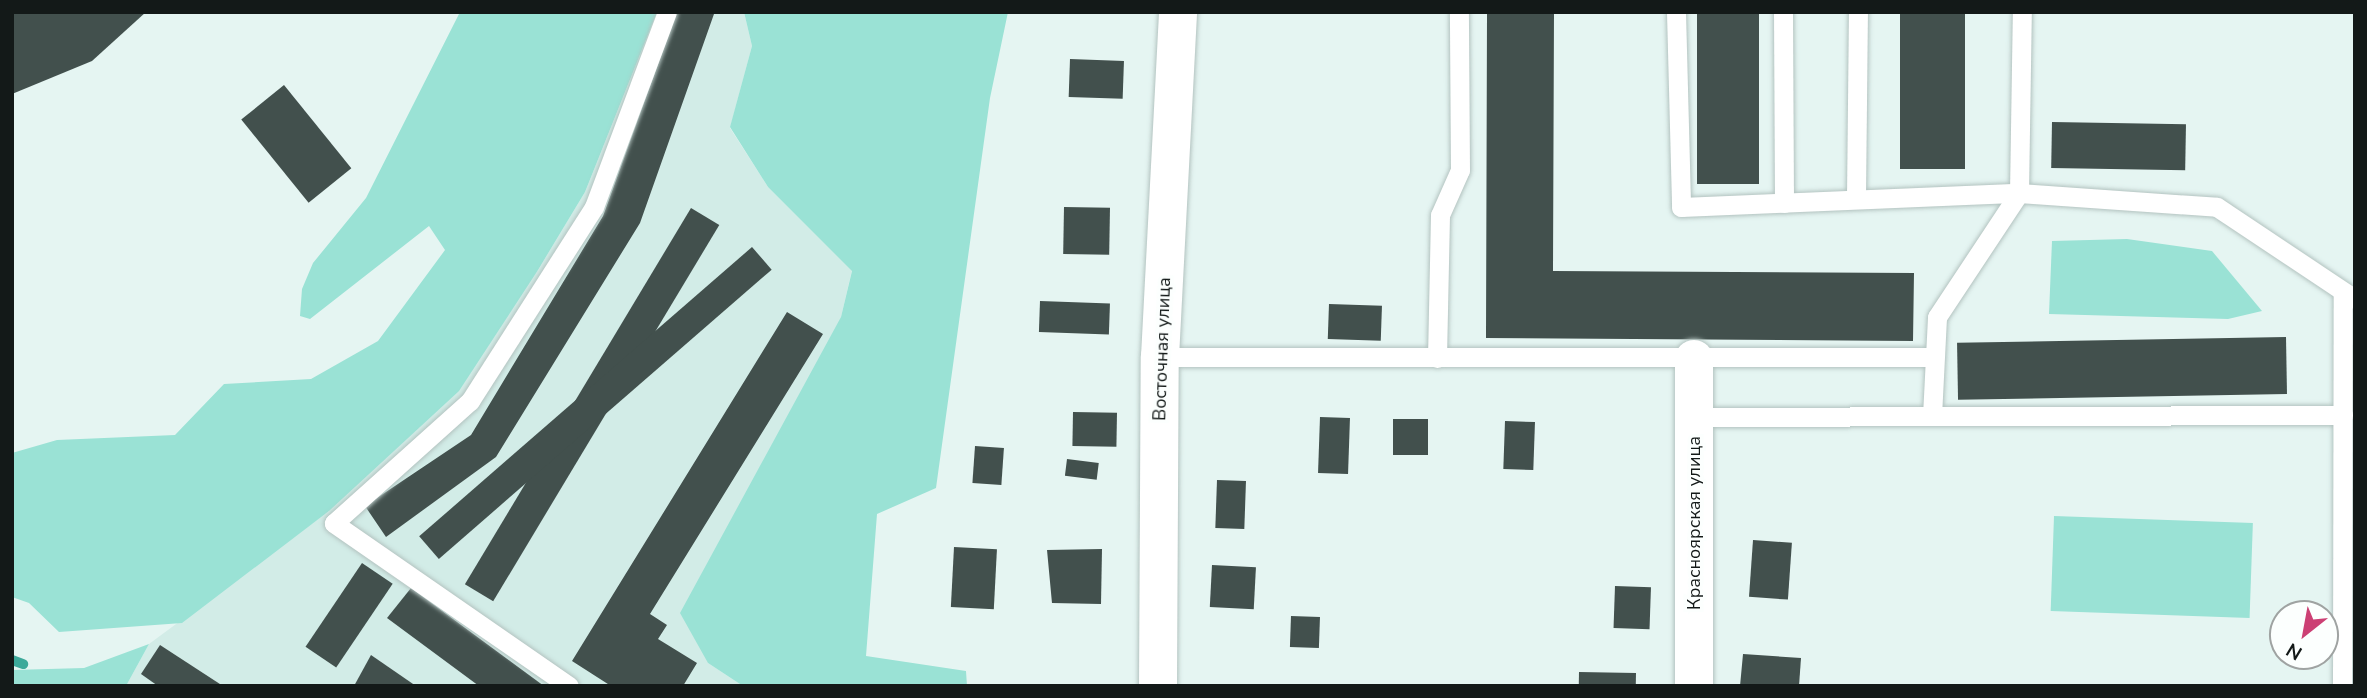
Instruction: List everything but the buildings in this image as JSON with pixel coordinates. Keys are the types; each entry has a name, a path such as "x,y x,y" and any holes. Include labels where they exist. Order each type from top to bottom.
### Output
{"street":[{"name":"Восточная улица","path":"1158,686 1160,357 1178,12"},
{"name":"Красноярская улица","path":"1693,359 1694,686"}],"lane":[{"path":"569,686 334,523 470,401 594,207 667,12"},
{"path":"1437,358 1440,215 1460,170 1459,12"},
{"path":"1676,12 1681,207 2019,192 2217,206 2349,297 2343,415 2342,686"},
{"path":"1783,12 1784,203"},
{"path":"1856,198 1858,12"},
{"path":"1932,416 1931,356 1937,317 2019,192 2022,12"},
{"path":"1160,357 1693,359 1931,356"},
{"path":"1694,417 2343,415"}],"shaded area":[{"path":"657,12 744,12 752,46 730,128 768,187 852,270 841,317 708,663 743,686 126,686 149,644 329,511 538,270 585,192"}],"green space":[{"path":"460,12 657,12 585,192 538,270 459,391 329,511 182,623 59,632 29,603 12,597 12,453 57,440 175,435 224,384 311,379 378,341 445,250 429,226 310,319 300,316 302,289 313,263 366,198"},
{"path":"744,12 1008,12 990,98 936,488 877,514 866,656 966,671 967,686 743,686 708,663 680,613 841,317 852,271 768,187 730,127 752,46"},
{"path":"2127,239 2212,251 2262,311 2228,319 2049,314 2052,241"},
{"path":"2054,516 2253,523 2250,618 2051,611"},
{"path":"149,644 126,686 12,686 12,670 84,668"}],"waterway":[{"path":"12,660 23,664"}]}
